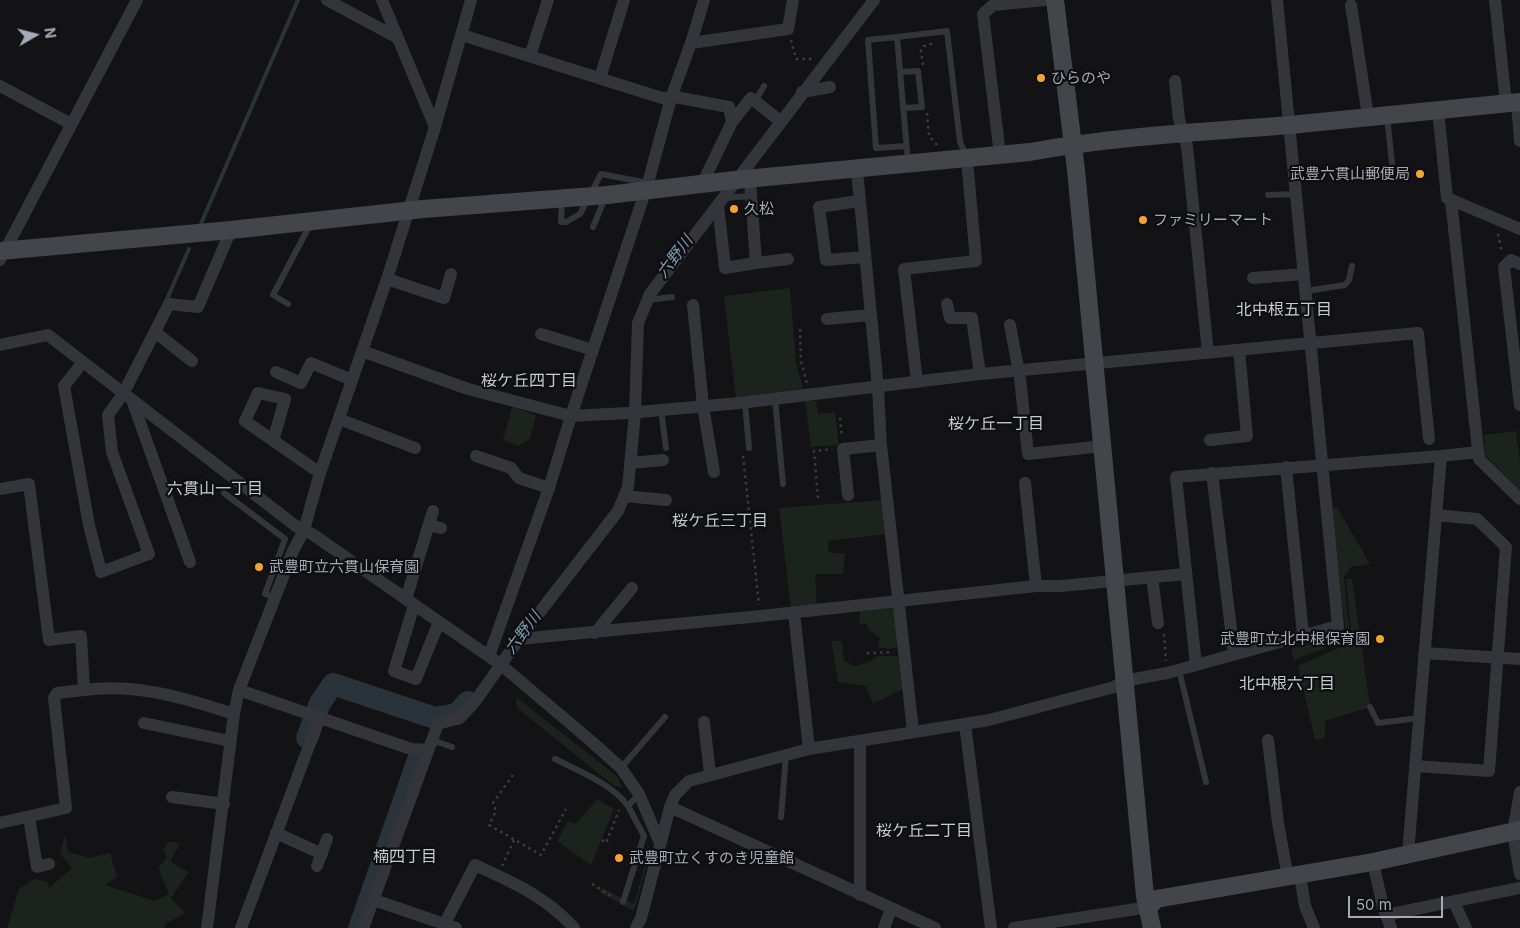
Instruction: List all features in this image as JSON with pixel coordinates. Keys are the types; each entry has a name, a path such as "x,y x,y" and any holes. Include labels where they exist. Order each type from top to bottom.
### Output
{"street":[{"path":"1,254 137,0"},
{"path":"327,0 396,37"},
{"path":"382,0 435,127"},
{"path":"207,928 224,804 230,741 239,690 293,551 304,530 320,472 387,279 435,127 471,0"},
{"path":"530,56 548,0"},
{"path":"600,78 624,0"},
{"path":"363,928 438,724 458,718 476,700 496,662 548,488 646,186 671,98 692,43 704,0"},
{"path":"692,43 788,29 793,0"},
{"path":"496,662 519,639 618,511 628,487 638,323 648,300 720,201 745,185 777,119 852,22 874,0"},
{"path":"1000,155 983,14 993,5 1045,0"},
{"path":"1055,0 1073,144 1145,896 1152,928"},
{"path":"636,928 641,918 670,807 675,795 689,781 809,749 965,724 1024,712 1114,687 1124,681 1173,671 1338,626 1321,465 1312,343 1277,0"},
{"path":"1495,0 1520,141"},
{"path":"1351,6 1368,116"},
{"path":"462,35 662,98 729,107 732,122"},
{"path":"1175,81 1179,119 1187,146 1208,353"},
{"path":"0,86 71,124"},
{"path":"800,90 830,87"},
{"path":"702,184 732,122 751,98 777,119"},
{"path":"1,254 408,211 606,195 646,186 745,185 1183,132 1290,125 1514,102"},
{"path":"1438,110 1447,198 1520,229"},
{"path":"917,382 904,269 976,261 967,159"},
{"path":"857,170 858,201 878,388 881,445 912,731"},
{"path":"745,185 756,263"},
{"path":"1451,200 1479,459 1520,499"},
{"path":"720,201 725,268 788,259"},
{"path":"858,201 819,206 826,260 865,257"},
{"path":"83,362 64,386 89,525 101,572 149,554 112,452 108,415 127,397 169,304 198,307 231,230"},
{"path":"1520,264 1511,260 1504,267 1520,405"},
{"path":"387,279 444,298 451,274"},
{"path":"1253,278 1304,274"},
{"path":"948,304 950,318 972,318 980,374"},
{"path":"693,305 703,406 714,472"},
{"path":"827,320 871,315"},
{"path":"1010,325 1028,454 1103,446"},
{"path":"155,332 192,361"},
{"path":"362,351 468,389 571,416 632,413 745,403 980,374 1418,333 1429,439"},
{"path":"541,334 593,350"},
{"path":"0,345 48,335 304,530 496,662 621,768 640,794 660,843"},
{"path":"1210,440 1247,436 1239,350"},
{"path":"276,372 301,383 311,363 352,380"},
{"path":"127,397 190,562"},
{"path":"339,420 415,448"},
{"path":"273,441 320,472"},
{"path":"848,495 843,448 881,445"},
{"path":"1196,665 1176,477 1478,452"},
{"path":"630,463 664,454"},
{"path":"476,456 511,468 519,478 548,488"},
{"path":"1408,854 1441,456"},
{"path":"1286,467 1303,634"},
{"path":"1212,473 1234,654"},
{"path":"1025,483 1036,586"},
{"path":"0,489 29,484 49,640 80,636 84,690"},
{"path":"624,496 666,500"},
{"path":"433,511 435,526 410,602 394,671 416,679 440,622"},
{"path":"1415,766 1489,771 1499,658 1506,547 1478,519 1436,515"},
{"path":"519,639 898,602 1036,586 1185,574"},
{"path":"1152,577 1158,623"},
{"path":"595,633 632,588"},
{"path":"794,612 809,749"},
{"path":"1424,653 1520,659"},
{"path":"0,823 66,808 54,698 57,694 108,687 178,695 234,714"},
{"path":"239,690 411,748 430,745"},
{"path":"241,928 276,833 315,717"},
{"path":"704,722 710,774"},
{"path":"144,723 230,741"},
{"path":"965,724 991,928"},
{"path":"1268,740 1278,824 1294,877 1314,928"},
{"path":"860,742 860,895"},
{"path":"1520,792 1516,831 1520,874"},
{"path":"172,797 224,804"},
{"path":"670,807 935,928"},
{"path":"29,817 37,868 49,864"},
{"path":"1014,928 1148,907 1156,900 1373,862 1516,831"},
{"path":"276,833 322,854"},
{"path":"317,866 327,839"},
{"path":"1373,862 1391,928"},
{"path":"374,900 450,926 475,866 521,886 559,911 574,928"},
{"path":"1386,915 1520,888"},
{"path":"1454,902 1466,928"},
{"path":"884,928 891,909"}],"lane":[{"path":"906,146 876,148 868,40 947,31 960,142 967,159"},
{"path":"897,37 908,165"},
{"path":"900,72 918,71 922,107 903,108"},
{"path":"755,101 764,86"},
{"path":"1387,114 1393,172"},
{"path":"587,197 601,174 646,186"},
{"path":"720,201 745,185"},
{"path":"1268,195 1297,194"},
{"path":"593,227 606,195"},
{"path":"288,304 273,295 311,222"},
{"path":"1306,291 1344,286 1349,280 1352,266"},
{"path":"648,300 672,296"},
{"path":"775,399 783,484"},
{"path":"745,403 746,450"},
{"path":"661,410 664,454"},
{"path":"224,494 285,539 265,594 275,597"},
{"path":"1173,671 1206,782"},
{"path":"1370,707 1378,723 1419,718"},
{"path":"621,768 665,717"},
{"path":"430,745 452,747"},
{"path":"781,817 786,755"},
{"path":"555,759 589,776 622,798 644,836 623,902"},
{"path":"628,806 640,794"}],"path":[{"path":"788,29 796,59 812,60 817,56"},
{"path":"1496,219 1504,267"},
{"path":"800,328 801,362 809,396"},
{"path":"818,498 814,451 843,448 840,418"},
{"path":"746,450 747,509 760,616"},
{"path":"1158,623 1163,627 1173,671"},
{"path":"867,653 904,652"},
{"path":"512,776 492,803 496,811 488,825 541,855 566,809"},
{"path":"602,840 606,843 622,798"},
{"path":"498,876 514,840"},
{"path":"592,884 623,902"}],"shaded area":[{"path":"790,288 796,363 804,392 736,400 724,296"},
{"path":"805,401 816,401 818,414 835,412 839,445 811,447"},
{"path":"512,407 536,415 530,439 518,446 503,440"},
{"path":"1516,431 1520,463 1520,490 1485,455 1484,435"},
{"path":"882,500 885,534 829,541 828,552 845,554 843,574 815,574 817,606 791,609 779,508"},
{"path":"1337,507 1370,564 1351,567 1344,577 1350,638 1294,660 1291,649 1346,634 1331,508"},
{"path":"1346,579 1352,579 1370,707 1325,721 1325,738 1315,740 1298,666 1352,642"},
{"path":"894,607 901,646 889,649 878,647 880,638 869,630 866,623 859,624 860,609"},
{"path":"831,641 842,641 844,661 855,666 869,662 877,656 900,656 903,689 873,704 866,686 838,682"},
{"path":"516,697 618,777 622,788 613,785 517,708"},
{"path":"597,799 614,809 591,865 557,841 568,821 576,824"},
{"path":"65,835 68,852 90,858 110,853 117,877 105,885 155,901 169,894 158,868 167,857 163,850 169,841 180,844 170,862 189,872 171,898 185,913 165,924 165,928 7,928 19,889 34,879 48,882 49,888 72,868 60,854"},
{"path":"647,839 650,854 634,911 599,892 602,888 634,904 648,855"}],"waterway":[{"path":"200,226 298,0"},
{"path":"167,299 189,249"},
{"name":"六野川","path":"307,738 320,703 333,684 435,718 457,714 468,702"},
{"path":"355,928 414,759"}],"place":[{"name":"ひらのや","path":"1041,78"},
{"name":"武豊六貫山郵便局","path":"1420,174"},
{"name":"久松","path":"734,209"},
{"name":"ファミリーマート","path":"1143,220"},
{"name":"武豊町立六貫山保育園","path":"259,567"},
{"name":"武豊町立北中根保育園","path":"1380,639"},
{"name":"武豊町立くすのき児童館","path":"619,858"}],"district":[{"name":"北中根五丁目","path":"1284,310"},
{"name":"桜ケ丘四丁目","path":"529,381"},
{"name":"桜ケ丘一丁目","path":"996,424"},
{"name":"六貫山一丁目","path":"215,489"},
{"name":"桜ケ丘三丁目","path":"720,521"},
{"name":"北中根六丁目","path":"1287,684"},
{"name":"桜ケ丘二丁目","path":"924,831"},
{"name":"楠四丁目","path":"405,857"}]}
